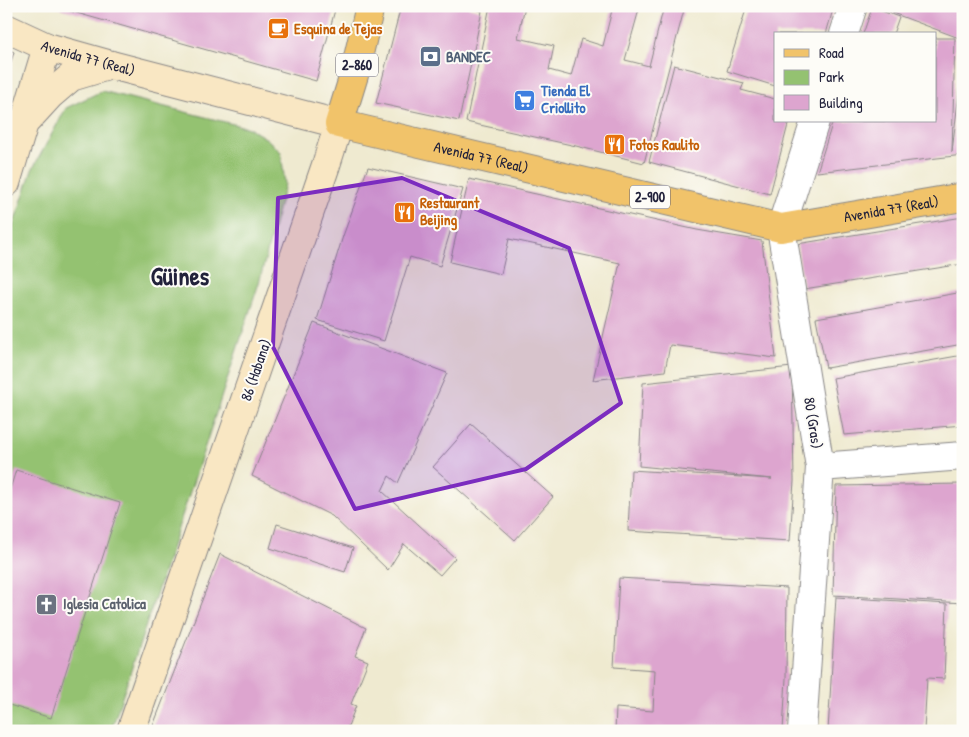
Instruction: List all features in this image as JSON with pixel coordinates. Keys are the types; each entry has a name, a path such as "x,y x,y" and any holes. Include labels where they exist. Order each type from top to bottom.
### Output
{"main road":[{"name":"86 (Habana)","path":"131,731 326,165 354,75 370,6"},
{"name":"Avenida 77 (Real)","path":"6,28 47,47 111,66 339,124 781,228 963,197"},
{"path":"6,183 47,47"},
{"path":"24,124 50,94 71,77 111,66"}],"street":[{"path":"845,32 853,6"},
{"name":"80 (Gras)","path":"802,731 820,467 781,228 816,122"},
{"path":"820,467 963,456"}],"highlighted area":[{"path":"402,178 569,248 621,403 526,469 355,509 273,347 278,198"}],"green space":[{"path":"102,91 249,128 267,139 281,152 285,184 259,283 111,731 6,731 6,247 32,170 66,108"}],"building":[{"path":"52,6 336,6 316,81"},
{"name":"BANDEC","path":"401,6 465,6 482,11 459,121 376,103"},
{"path":"490,6 525,6 518,38 554,46 549,70 571,76 581,39 603,46 613,6 640,6 625,60 649,66 664,6 685,6 644,163 466,122"},
{"path":"747,6 834,6 827,32 774,32 774,86 727,71"},
{"path":"874,6 962,6 959,38"},
{"path":"872,8 899,17 894,32 864,32"},
{"path":"936,38 955,38 952,152 960,83 963,83 963,155 817,172 833,122 936,122"},
{"path":"6,48 14,52 7,75 6,75"},
{"path":"674,65 744,83 741,90 774,99 774,122 789,122 770,194 649,162"},
{"path":"368,167 463,189 440,266 410,257 384,341 317,320 343,236"},
{"path":"469,179 697,230 762,241 776,358 670,345 665,371 593,380 620,263 509,239 501,274 450,262"},
{"path":"963,217 963,264 804,289 797,244"},
{"path":"963,292 963,344 826,368 816,318"},
{"path":"314,323 447,373 398,483 389,476 382,491 455,558 440,575 404,544 388,570 332,516 252,476"},
{"path":"963,355 963,425 844,435 833,378"},
{"path":"792,367 794,481 790,541 628,531 631,470 772,479 639,466 643,383"},
{"path":"471,424 553,497 515,540 433,467"},
{"name":"Iglesia Catolica","path":"16,470 120,503 51,718 6,704 6,502"},
{"path":"963,484 963,603 833,595 836,486"},
{"path":"277,524 353,548 345,572 270,548"},
{"path":"220,554 366,628 355,656 368,661 351,704 356,706 346,731 151,731"},
{"path":"619,578 787,588 786,678 783,731 615,731 616,708 653,711 655,670 614,667"},
{"path":"836,597 947,604 944,679 927,678 924,731 828,731"}],"place":[{"name":"Esquina de Tejas","path":"278,29"},
{"name":"BANDEC","path":"430,57"},
{"name":"Tienda El Criollito","path":"525,100"},
{"name":"Fotos Raulito","path":"614,145"},
{"name":"Restaurant Beijing","path":"404,212"},
{"name":"Iglesia Catolica","path":"47,604"}],"district":[{"name":"Güines","path":"180,276"}]}
